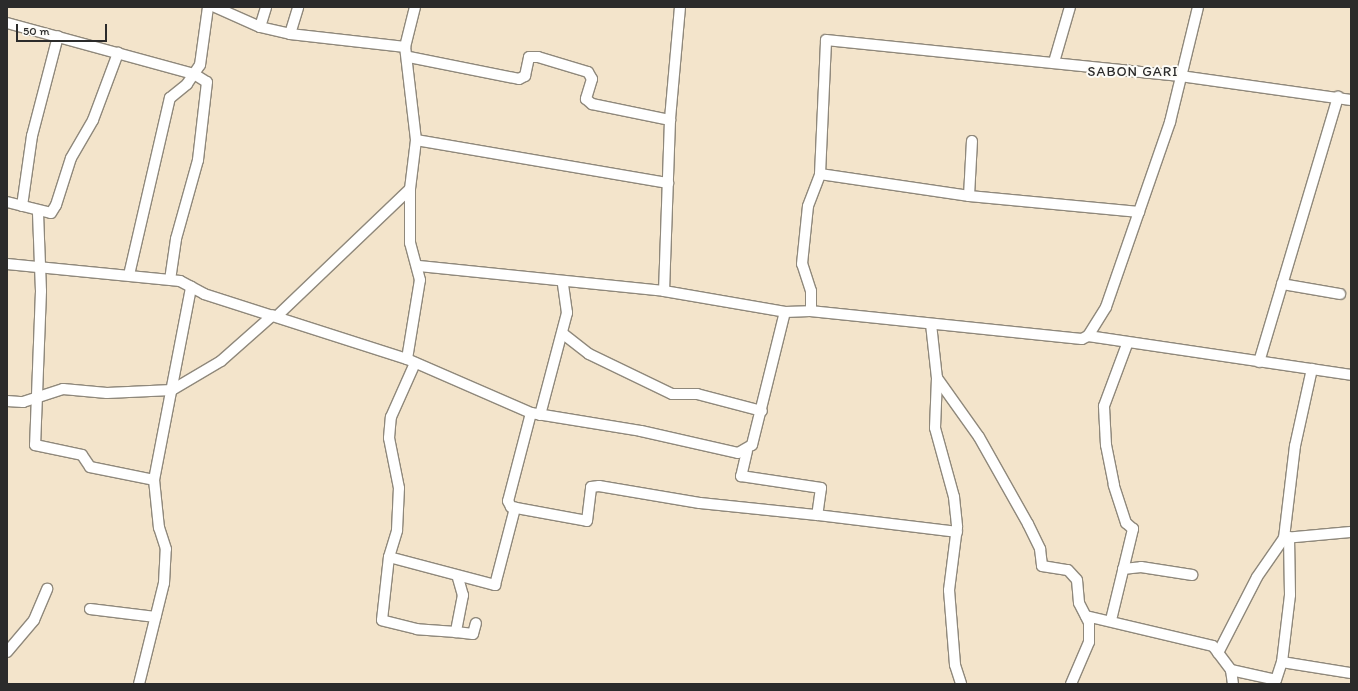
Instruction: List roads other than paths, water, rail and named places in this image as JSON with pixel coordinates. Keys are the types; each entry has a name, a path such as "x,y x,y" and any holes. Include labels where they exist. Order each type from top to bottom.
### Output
{"street":[{"path":"129,274 170,98 194,74 200,65 208,7"},
{"path":"214,7 260,27 290,34 407,52 519,79 525,76 528,57 538,57 588,72 592,79 586,99 592,104 670,120"},
{"path":"260,27 266,7"},
{"path":"290,34 298,7"},
{"path":"415,7 407,52 416,140 410,189 410,243 412,256 419,266 411,361 391,417 389,438 399,488 398,530 389,557 382,620 417,629 473,634 476,623"},
{"path":"664,291 670,120 680,7"},
{"path":"1054,62 1070,7"},
{"path":"419,266 563,283 664,291 785,312 811,311 1028,335 1082,339 1088,336 1106,307 1170,122 1198,7"},
{"path":"7,23 194,74 207,82 198,160 176,239 170,280"},
{"path":"22,206 32,136 58,36"},
{"path":"811,311 811,291 803,272 803,246 808,206 820,174 826,40 1180,76 1351,100"},
{"path":"7,202 22,206 38,213 50,213 56,205 71,158 93,120 118,53"},
{"path":"1259,362 1338,97"},
{"path":"416,140 668,183"},
{"path":"969,196 972,141"},
{"path":"820,174 969,196 1139,212"},
{"path":"7,401 36,399 64,389 107,393 172,390 221,361 275,316 410,189"},
{"path":"38,213 38,266 41,291 35,445 82,455 90,467 154,480"},
{"path":"7,264 129,274 170,280 411,361 536,414 641,431 738,453 747,451"},
{"path":"563,283 567,313 562,333 508,501 515,508 587,521 591,487 598,486 700,503 957,532"},
{"path":"1282,284 1340,294"},
{"path":"138,684 164,583 166,549 159,528 154,480 191,287"},
{"path":"785,312 762,411 752,446 747,451 741,476 820,488 817,515"},
{"path":"931,324 937,378 935,428 954,497 957,532 949,590 955,666 961,684"},
{"path":"562,333 589,354 672,394 697,394 762,411"},
{"path":"1088,336 1128,344 1351,375"},
{"path":"1111,620 1133,529 1126,523 1114,485 1106,445 1104,406 1128,344"},
{"path":"1231,670 1276,682 1282,662 1290,595 1287,538 1295,446 1312,369"},
{"path":"937,378 979,437 1028,524 1040,549 1042,566 1068,570 1077,580 1080,603 1086,616 1089,642 1071,684"},
{"path":"389,557 458,578 495,585 515,508"},
{"path":"1218,653 1257,577 1287,538 1351,532"},
{"path":"1123,569 1141,567 1192,575"},
{"path":"456,632 463,595 458,578"},
{"path":"7,652 34,620 47,589"},
{"path":"90,609 156,617"},
{"path":"1086,616 1111,620 1205,643 1218,653 1231,670 1233,684"},
{"path":"1282,662 1351,673"}],"district":[{"name":"SABON GARI","path":"1133,72"}]}
